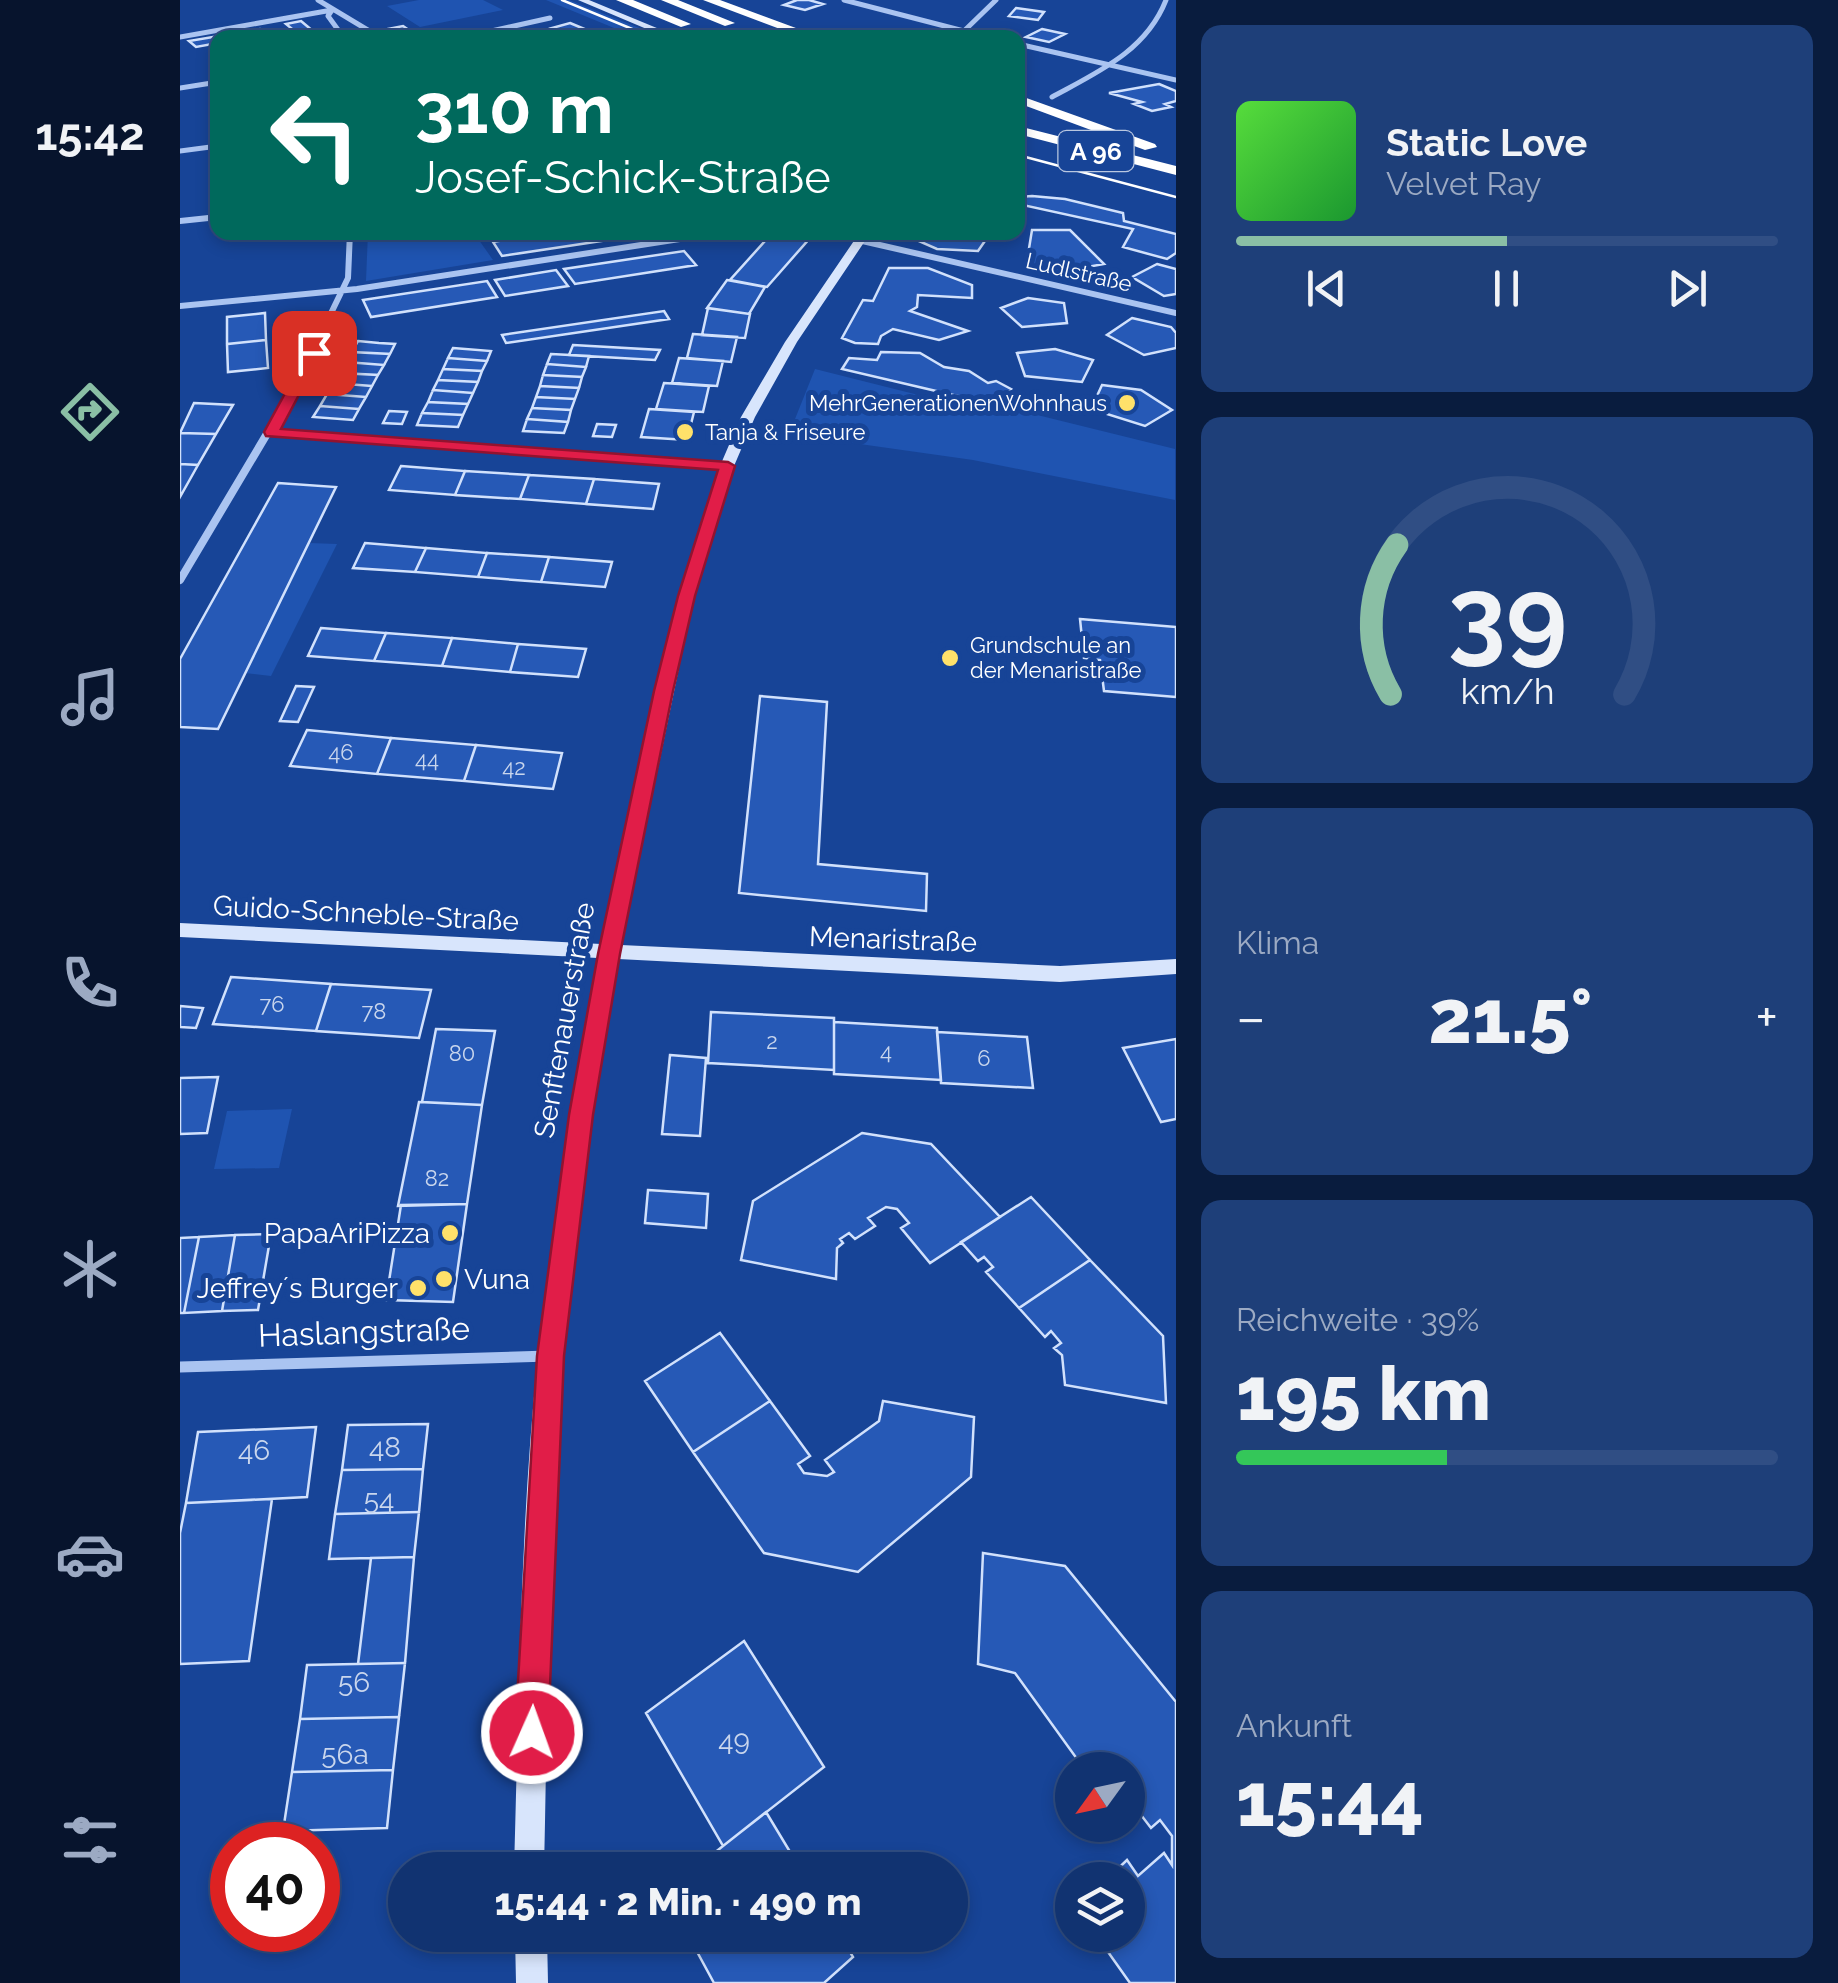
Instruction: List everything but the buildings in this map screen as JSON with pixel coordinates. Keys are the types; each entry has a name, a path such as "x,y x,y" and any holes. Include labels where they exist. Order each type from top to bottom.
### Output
{"highway":[{"path":"622,0 698,30"},
{"path":"667,0 748,30"},
{"path":"709,0 794,30"},
{"path":"1025,102 1150,147"},
{"name":"A 96","path":"1025,114 1176,153"},
{"name":"A 96","path":"1025,132 1176,172"},
{"path":"1025,148 1176,187"}],"street":[{"path":"318,0 369,30"},
{"path":"582,0 656,30"},
{"path":"844,0 960,30"},
{"path":"965,30 996,0"},
{"path":"1052,97 1110,65 1157,22 1166,0"},
{"path":"219,30 332,10"},
{"path":"332,10 328,16 338,30"},
{"path":"496,30 550,18"},
{"path":"180,37 210,32"},
{"path":"1025,46 1176,80"},
{"path":"180,88 210,83"},
{"path":"180,152 210,147"},
{"path":"180,221 210,218"},
{"path":"180,580 309,364 339,290 348,278 350,240"},
{"path":"180,306 339,290 672,240"},
{"name":"Senftenauerstraße","path":"529,1852 536,1586 550,1356 581,1115 609,954 682,615 728,466 748,417 859,240"},
{"name":"Ludlstraße","path":"878,240 1176,313"},
{"path":"271,432 728,466"},
{"name":"Guido-Schneble-Straße","path":"180,930 609,954"},
{"name":"Menaristraße","path":"609,954 1060,974 1176,966"},
{"name":"Haslangstraße","path":"180,1366 550,1356"},
{"path":"531,1952 532,1983"}],"shaded area":[{"path":"419,0 483,0 503,10 420,27 387,6"},
{"path":"546,0 569,0 644,30 619,30"},
{"path":"368,240 479,240 493,260 366,281"},
{"path":"815,369 1002,416 1013,409 1175,449 1175,500 973,460 789,434"},
{"path":"309,543 337,544 271,676 245,673"},
{"path":"292,1109 279,1168 214,1169 227,1111"}],"tram line":[{"path":"562,0 635,30"},
{"path":"1025,157 1176,197"}],"place":[{"name":"MehrGenerationenWohnhaus","path":"1127,403"},
{"name":"Tanja & Friseure","path":"685,432"},
{"name":"Grundschule an der Menaristraße","path":"950,658"},
{"name":"PapaAriPizza","path":"450,1233"},
{"name":"Vuna","path":"444,1279"},
{"name":"Jeffrey´s Burger","path":"418,1288"}],"route":[{"path":"314,353 271,432 728,466 686,596 664,691 609,954 581,1115 550,1356 536,1586 532,1733"}]}
